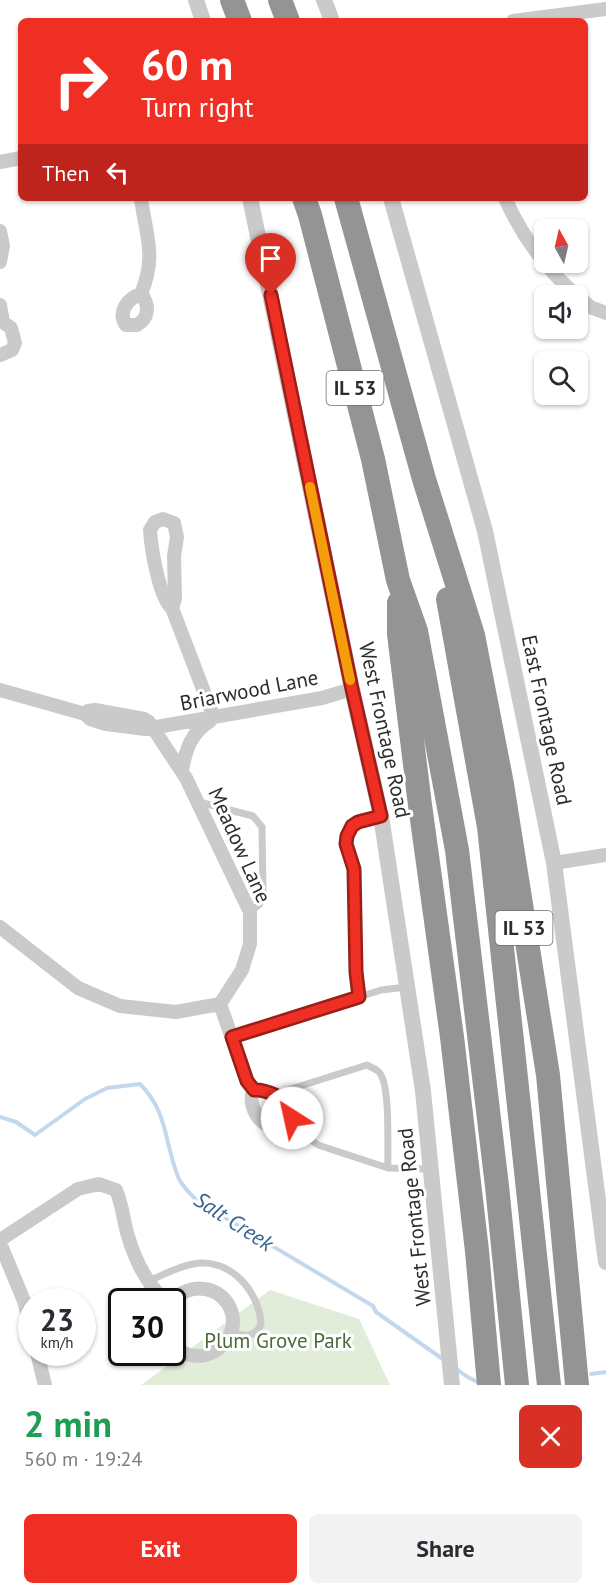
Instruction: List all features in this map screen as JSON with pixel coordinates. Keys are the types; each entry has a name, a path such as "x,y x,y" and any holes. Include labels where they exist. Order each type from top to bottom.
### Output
{"highway":[{"path":"232,0 239,18"},
{"path":"280,0 287,18"},
{"name":"IL 53","path":"305,201 373,459 398,580 416,631 457,850 497,1186 517,1385"},
{"name":"IL 53","path":"347,201 424,479 472,635 502,783 548,1075 577,1385"},
{"name":"IL 53","path":"424,479 489,827 549,1385"},
{"name":"IL 53","path":"398,580 399,634 455,1061 477,1251 489,1385"}],"street":[{"path":"196,0 202,18"},
{"path":"324,0 331,18"},
{"path":"536,18 606,9"},
{"path":"0,162 18,159"},
{"path":"141,201 150,254 147,279 141,294"},
{"name":"West Frontage Road","path":"251,201 352,689 381,816 423,1091 452,1385"},
{"name":"East Frontage Road","path":"392,201 485,531 555,863 604,1226 606,1262"},
{"path":"506,201 516,223 534,251 565,285"},
{"path":"0,231 3,246 0,262"},
{"path":"0,305 1,323 12,330 15,345 9,352 0,355"},
{"path":"588,305 606,313"},
{"path":"172,608 175,599 174,565 177,532 174,524 163,519 155,522 150,530 163,592 172,608 214,718 193,736 187,747 182,770"},
{"name":"Briarwood Lane","path":"153,727 322,698 352,689"},
{"path":"0,690 85,714 90,719 144,719 153,727"},
{"name":"Meadow Lane","path":"153,727 182,770 250,912 250,944 242,970 220,1004"},
{"path":"555,863 606,855"},
{"path":"0,927 78,988 120,1006 176,1012 220,1004 247,1081 254,1090"},
{"path":"261,1089 285,1101 291,1108 292,1118 288,1124 274,1128 266,1126 260,1120 251,1102 254,1090 261,1089"},
{"path":"19,1288 0,1241 78,1190 99,1184 116,1190 123,1205 128,1236 152,1288"},
{"path":"186,1291 197,1288 208,1289 218,1294 226,1301 233,1322 226,1343 218,1351 196,1356 186,1353"},
{"path":"40,1366 45,1385"}],"lane":[{"path":"157,566 174,565"},
{"path":"197,802 253,816 262,827 263,892 260,904 250,912"},
{"path":"359,997 356,972 354,869 346,844 352,826 358,822 381,816"},
{"path":"232,1037 359,997 395,987 407,987"},
{"path":"273,1095 367,1065 380,1073 384,1083 388,1129 388,1168"},
{"path":"288,1124 318,1145 388,1168 432,1169"},
{"path":"149,1281 193,1264 219,1265 229,1270 243,1281 250,1291 257,1304 261,1324 256,1332 249,1335 231,1333"}],"green space":[{"name":"Plum Grove Park","path":"270,1290 359,1319 390,1385 141,1385 167,1366 186,1366 186,1352"}],"waterway":[{"name":"Salt Creek","path":"0,1117 16,1122 35,1135 85,1099 107,1088 140,1084 156,1106 161,1118 179,1179 197,1201 373,1306 376,1312 444,1360"},
{"name":"Salt Creek","path":"455,1368 479,1383"},
{"name":"Salt Creek","path":"591,1374 606,1372"}],"slow traffic":[{"path":"310,487 350,680"}],"route":[{"path":"271,295 352,689 381,816 358,822 352,826 346,844 354,869 354,922 359,997 232,1037 247,1081 254,1090 261,1089 288,1103 292,1111 292,1118"}]}
